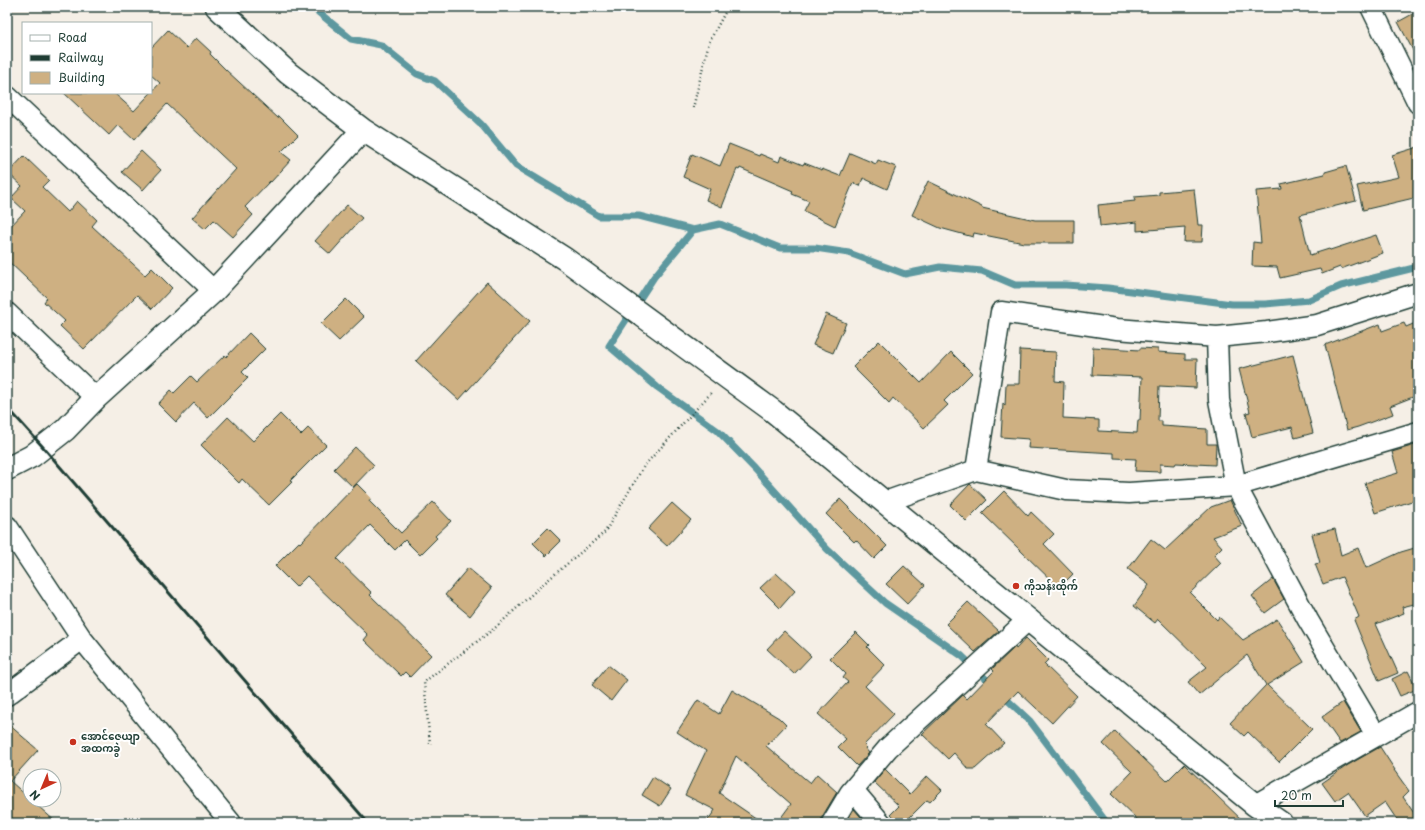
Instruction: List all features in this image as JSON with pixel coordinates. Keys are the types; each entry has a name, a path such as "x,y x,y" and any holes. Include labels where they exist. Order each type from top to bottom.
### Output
{"street":[{"path":"217,7 288,73 363,130 565,259 773,410 1255,805 1281,823"},
{"path":"1371,7 1418,102"},
{"path":"7,96 214,291"},
{"path":"7,470 32,456 59,434 96,398 214,291 363,130"},
{"path":"976,470 1001,312 1117,329 1217,337 1317,325 1418,293"},
{"path":"7,313 96,398"},
{"path":"1217,337 1219,400 1236,486 1308,620 1376,735"},
{"path":"885,502 976,470 1066,490 1129,493 1236,486 1418,432"},
{"path":"7,526 82,639 231,823"},
{"path":"832,823 853,790 888,748 1029,619"},
{"path":"7,695 82,639"},
{"path":"1255,805 1418,712"},
{"path":"853,790 880,823"}],"path":[{"path":"693,108 709,42 728,7"},
{"path":"430,744 424,682 495,628 542,585 605,532 644,466 727,377"}],"building":[{"path":"1418,11 1418,60 1398,22"},
{"path":"168,30 187,48 196,38 211,52 210,54 226,70 278,118 279,116 298,135 281,152 291,160 245,207 253,215 233,237 214,220 205,229 192,218 236,169 167,104 134,140 118,125 109,135 65,94 115,94 134,111 150,94 152,94 152,92 160,83 152,76 152,47"},
{"path":"729,144 779,162 781,156 803,165 804,163 840,176 850,153 876,164 878,160 896,167 887,189 863,178 860,186 853,183 835,226 804,211 809,201 792,194 793,191 740,168 739,170 737,169 722,207 706,200 710,189 683,177 692,154 720,166"},
{"path":"1418,147 1418,197 1363,210 1357,186 1399,177 1392,155"},
{"path":"141,151 161,170 143,190 122,172"},
{"path":"24,156 49,180 42,187 68,212 77,201 97,220 92,226 145,275 152,268 172,288 152,309 137,295 84,349 60,326 65,321 44,302 47,298 7,260 7,230 25,211 11,198 22,186 8,173"},
{"path":"1346,166 1356,201 1300,215 1310,255 1376,235 1383,253 1341,269 1340,267 1322,274 1320,269 1280,278 1277,267 1252,266 1253,242 1261,243 1256,191 1282,189 1281,184 1325,174 1325,172"},
{"path":"928,181 982,208 1035,220 1074,220 1074,243 1024,243 974,233 973,237 940,228 912,215"},
{"path":"1194,189 1198,225 1203,225 1202,242 1184,242 1185,227 1137,231 1137,222 1100,226 1098,205 1135,201 1134,197 1159,195 1159,192"},
{"path":"347,205 362,218 330,254 315,241"},
{"path":"487,282 530,321 459,400 416,361"},
{"path":"346,299 364,317 339,341 321,324"},
{"path":"826,314 846,323 833,353 813,345"},
{"path":"1418,322 1418,395 1390,406 1393,414 1347,430 1325,345 1380,324 1382,331 1404,323 1406,327"},
{"path":"249,333 265,349 242,372 248,378 208,418 194,403 176,422 158,404 171,390 174,393 191,376 197,382 225,355 226,357"},
{"path":"879,341 921,383 951,352 972,373 944,401 948,405 924,428 893,398 889,403 853,367"},
{"path":"1093,347 1140,350 1140,348 1158,349 1158,352 1185,354 1185,359 1197,359 1196,388 1159,386 1158,421 1162,421 1162,426 1207,429 1207,444 1216,444 1215,465 1176,463 1175,465 1160,464 1160,472 1135,471 1136,459 1114,458 1114,453 1028,448 1029,439 1001,437 1003,403 1005,406 1006,384 1019,384 1020,350 1056,352 1055,381 1064,382 1063,418 1099,420 1099,431 1137,433 1138,420 1140,420 1142,377 1092,375"},
{"path":"1293,355 1313,433 1295,438 1292,427 1252,437 1246,413 1250,412 1239,369"},
{"path":"280,414 301,435 308,428 326,445 290,481 292,482 269,505 242,479 239,483 201,445 228,417 253,441"},
{"path":"1418,444 1418,499 1375,513 1365,483 1398,473 1392,452"},
{"path":"355,447 374,465 353,487 334,469"},
{"path":"357,484 371,498 369,501 401,533 433,502 451,521 435,536 437,538 420,555 405,540 395,550 370,525 337,559 372,593 370,595 431,655 410,677 405,672 401,676 364,640 368,635 307,576 296,587 275,566 299,542 300,543"},
{"path":"970,484 987,500 966,521 950,505"},
{"path":"1004,491 1028,516 1031,512 1054,534 1044,544 1073,574 1059,588 982,513"},
{"path":"840,499 887,546 874,559 856,540 854,542 826,514"},
{"path":"1230,500 1242,526 1213,537 1222,547 1214,555 1221,563 1190,593 1217,620 1219,617 1243,640 1277,619 1304,662 1267,685 1312,729 1279,762 1248,732 1244,736 1230,723 1266,685 1247,655 1199,695 1188,682 1207,667 1158,619 1155,623 1134,606 1149,585 1128,569 1151,539 1165,550 1211,507"},
{"path":"672,503 691,520 667,546 648,529"},
{"path":"548,528 561,541 546,556 533,543"},
{"path":"1335,529 1341,555 1358,548 1366,568 1401,552 1418,547 1418,603 1402,607 1404,613 1376,624 1398,673 1379,681 1354,620 1359,617 1342,577 1323,584 1315,564 1320,563 1312,534"},
{"path":"904,566 925,585 907,604 886,584"},
{"path":"468,568 492,588 470,616 445,595"},
{"path":"776,573 795,591 780,608 760,588"},
{"path":"1273,579 1284,599 1265,613 1252,596"},
{"path":"968,602 999,631 975,652 946,624"},
{"path":"784,631 811,656 794,674 767,649"},
{"path":"856,632 869,645 867,647 885,665 865,686 894,714 864,745 869,753 857,766 838,747 846,739 818,714 848,682 843,678 846,674 830,658"},
{"path":"1026,638 1048,660 1044,664 1077,696 1052,723 1018,691 986,724 1004,743 975,769 968,769 954,753 948,759 922,734 963,695 967,699 994,671 992,669 1015,647 1016,649"},
{"path":"608,665 627,680 611,701 592,685"},
{"path":"1408,671 1417,689 1400,696 1392,679"},
{"path":"732,690 779,718 786,725 766,746 810,783 817,774 837,792 822,817 821,823 777,823 791,804 736,756 719,793 763,823 706,823 715,810 685,795 706,751 677,732 698,700 719,714"},
{"path":"1343,702 1361,732 1340,743 1322,717"},
{"path":"7,723 38,750 10,781 22,792 22,808 40,808 57,823 7,823"},
{"path":"1115,731 1167,781 1184,764 1245,823 1141,823 1111,794 1132,772 1103,744"},
{"path":"1380,747 1409,791 1403,797 1418,819 1418,823 1399,823 1385,802 1365,816 1348,792 1335,801 1322,783 1348,765"},
{"path":"885,769 910,794 927,776 942,790 930,802 927,800 904,823 900,823 891,814 899,806 874,782"},
{"path":"653,777 671,789 660,806 642,795"},
{"path":"854,809 866,823 845,823"}],"waterway":[{"path":"312,7 351,39 381,45 417,74 435,81 481,124 516,166 599,216 639,216 693,230 720,224 780,248 815,248 849,253 905,274 940,267 982,271 1015,285 1066,285 1108,288 1232,304 1265,304 1309,300 1341,286 1418,267"},
{"path":"693,230 654,277 609,346 657,387 718,431 754,468 827,549 885,603 962,656 992,685"},
{"path":"1002,695 1030,721 1107,823"}],"railway":[{"path":"7,407 368,823"}],"place":[{"name":"ကိုသန်းထိုက်","path":"1016,586"},
{"name":"အောင်ဇေယျာ အထကခွဲ","path":"73,742"}]}
